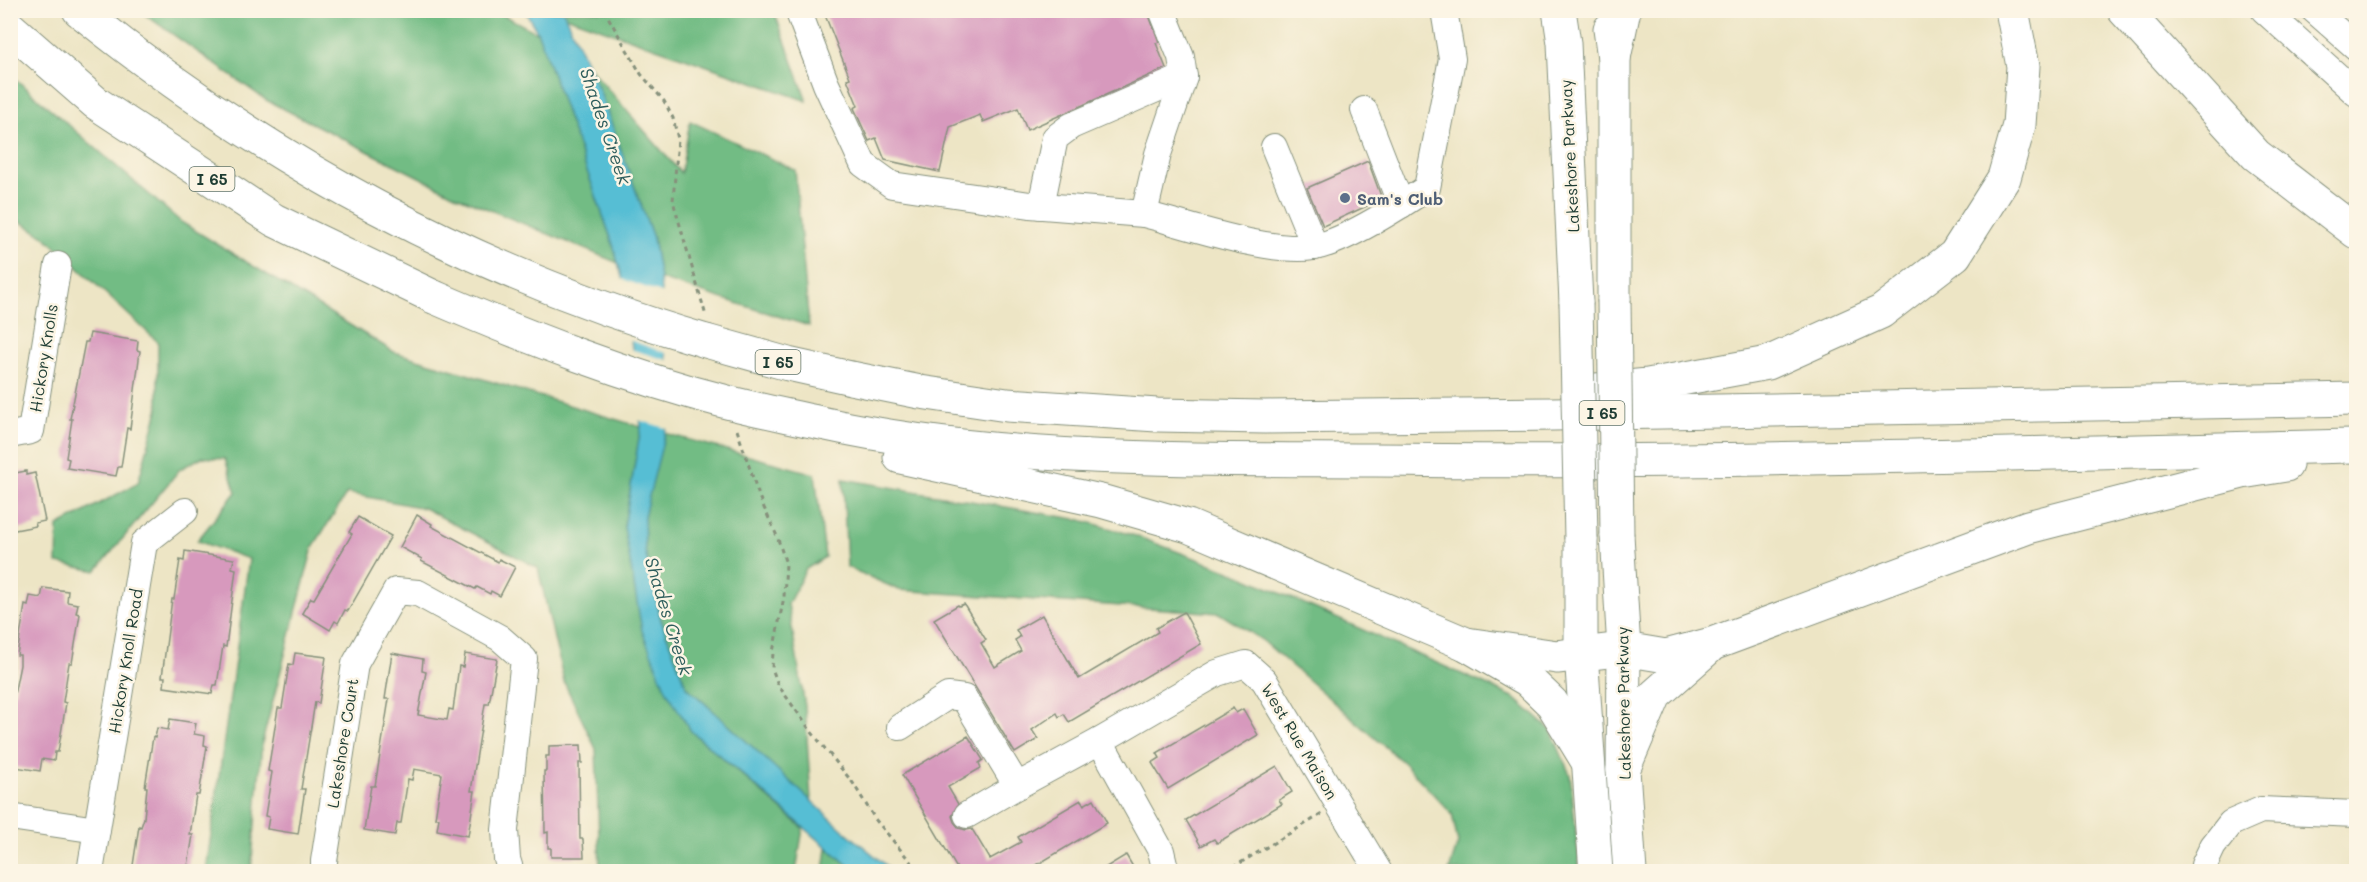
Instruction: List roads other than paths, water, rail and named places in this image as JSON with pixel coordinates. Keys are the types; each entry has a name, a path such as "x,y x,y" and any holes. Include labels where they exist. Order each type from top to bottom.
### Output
{"main road":[{"name":"I 65","path":"79,10 162,75 220,115 356,197 497,266 638,320 788,364 964,399 1080,412 1265,417 2356,399"},
{"name":"Lakeshore Parkway","path":"1559,10 1564,43 1576,303 1581,653"},
{"path":"1607,10 1614,58"},
{"path":"1614,58 1624,10"},
{"path":"1351,415 1495,398 1648,386 1768,363 1881,312 1955,255 2004,178 2019,125 2023,66 2012,10"},
{"path":"2124,10 2256,155 2356,232"},
{"name":"I 65","path":"10,28 96,103 274,220 434,297 520,334 614,368 728,402 821,423 866,442"},
{"name":"Lakeshore Parkway","path":"1614,58 1617,535 1624,649 1623,770 1630,872"},
{"path":"866,442 1122,458 1545,462 2356,446"},
{"path":"866,442 1101,501 1188,526 1466,644 1528,680 1552,703 1588,762"},
{"path":"1466,644 1557,657 1624,649 1666,657 1712,644 2028,527 2242,472 2356,455"},
{"path":"1623,770 1655,695 1712,644"},
{"path":"1581,653 1596,872"}],"street":[{"path":"798,10 826,84 863,164 892,185 1041,206 1144,214 1246,241 1291,249 1315,247 1338,239 1401,205 1427,188 1452,59 1444,10"},
{"path":"1144,214 1158,154 1185,77 1162,10"},
{"path":"2264,10 2356,93"},
{"path":"2314,10 2356,47"},
{"path":"1041,206 1055,138 1071,126 1185,77"},
{"path":"1364,110 1401,205"},
{"path":"1274,147 1315,247"},
{"name":"Hickory Knolls","path":"10,435 31,431 58,265"},
{"name":"Hickory Knoll Road","path":"97,830 144,543 184,511"},
{"name":"Lakeshore Court","path":"324,872 355,664 396,591 418,593 500,638 525,659 505,830 507,859 511,872"},
{"name":"West Rue Maison","path":"967,815 1217,673 1245,664 1264,680 1379,872"},
{"path":"900,727 948,696 964,698 1017,786"},
{"path":"1100,741 1161,851 1166,872"},
{"path":"2203,872 2213,846 2231,823 2261,810 2356,814"},
{"path":"10,817 97,830 90,872"}],"water":[{"name":"Shades Creek","path":"525,11 563,11 600,92 653,238 660,279 671,410 644,516 645,550 661,620 686,686 841,828 893,871 855,871 691,731 667,692 642,631 624,527 641,427 625,288 612,241 538,33"}],"place":[{"name":"Sam's Club","path":"1345,198"}]}
